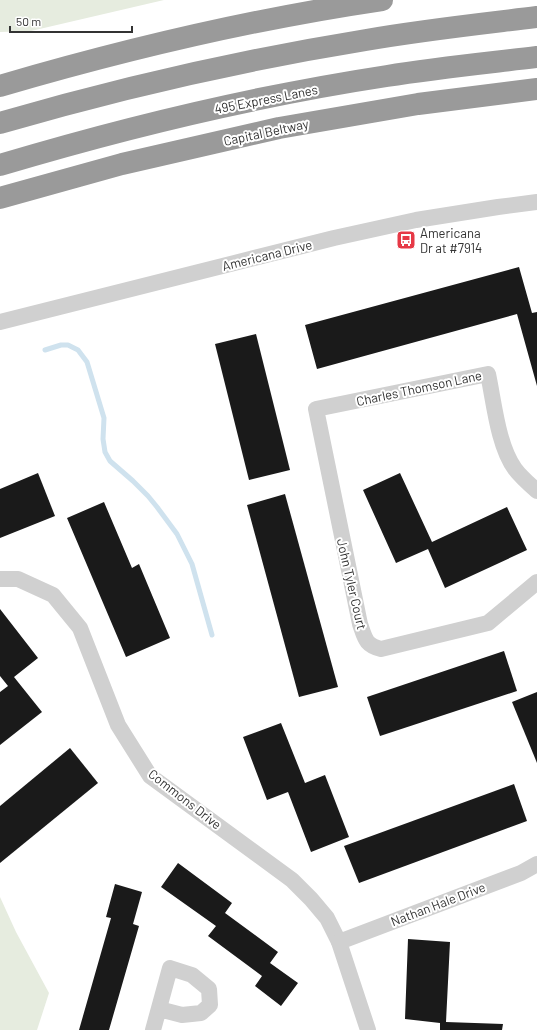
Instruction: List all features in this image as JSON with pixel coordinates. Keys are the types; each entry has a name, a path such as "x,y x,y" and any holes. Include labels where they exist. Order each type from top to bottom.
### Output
{"highway":[{"path":"0,86 125,51 198,34 280,17 382,0"},
{"path":"0,123 64,104 239,64 366,40 537,17"},
{"name":"495 Express Lanes","path":"0,165 102,136 244,102 386,76 537,57"},
{"name":"Capital Beltway","path":"0,198 122,164 278,128 418,104 537,89"}],"street":[{"name":"Americana Drive","path":"0,322 334,238 416,220 537,202"},
{"name":"Charles Thomson Lane","path":"316,410 488,374 506,453 514,468 537,491"},
{"name":"John Tyler Court","path":"316,410 360,624 365,638 373,647 380,649 488,623 537,582"},
{"name":"Commons Drive","path":"0,579 18,579 53,595 80,628 118,725 150,776 292,880 311,898 326,918 339,942 368,1030"},
{"name":"Nathan Hale Drive","path":"339,942 522,873 537,864"},
{"path":"153,1030 159,1009"}],"shaded area":[{"path":"0,0 164,0 31,31 0,32"},
{"path":"0,897 16,932 49,993 37,1030 0,1030"}],"building":[{"path":"519,267 532,313 537,312 537,386 517,314 317,369 305,325"},
{"path":"256,334 290,470 249,480 215,344"},
{"path":"38,473 55,516 0,538 0,489"},
{"path":"400,473 432,542 507,507 527,550 445,588 428,549 396,563 363,490"},
{"path":"285,494 338,687 299,697 247,505"},
{"path":"104,502 132,568 139,564 170,638 126,657 67,518"},
{"path":"0,609 38,658 14,677 42,712 0,745 0,692 8,686 0,676"},
{"path":"504,651 517,691 380,736 367,697"},
{"path":"537,692 537,763 512,702"},
{"path":"281,723 305,783 325,775 349,837 311,852 288,792 267,800 243,737"},
{"path":"70,748 98,783 0,863 0,806"},
{"path":"514,784 527,821 359,883 344,846"},
{"path":"178,863 232,903 225,913 278,952 270,963 298,983 281,1006 255,986 262,976 208,936 216,926 161,887"},
{"path":"115,884 142,892 133,924 139,926 109,1030 79,1030 111,918 106,917"},
{"path":"408,939 450,942 446,1022 503,1024 502,1030 440,1030 440,1023 405,1019"}],"waterway":[{"path":"45,350 61,345 68,345 78,350 87,362 104,418 103,439 105,452 110,461 148,496 177,534 192,564 212,635"}],"place":[{"name":"Americana Dr at #7914","path":"406,240"}]}
